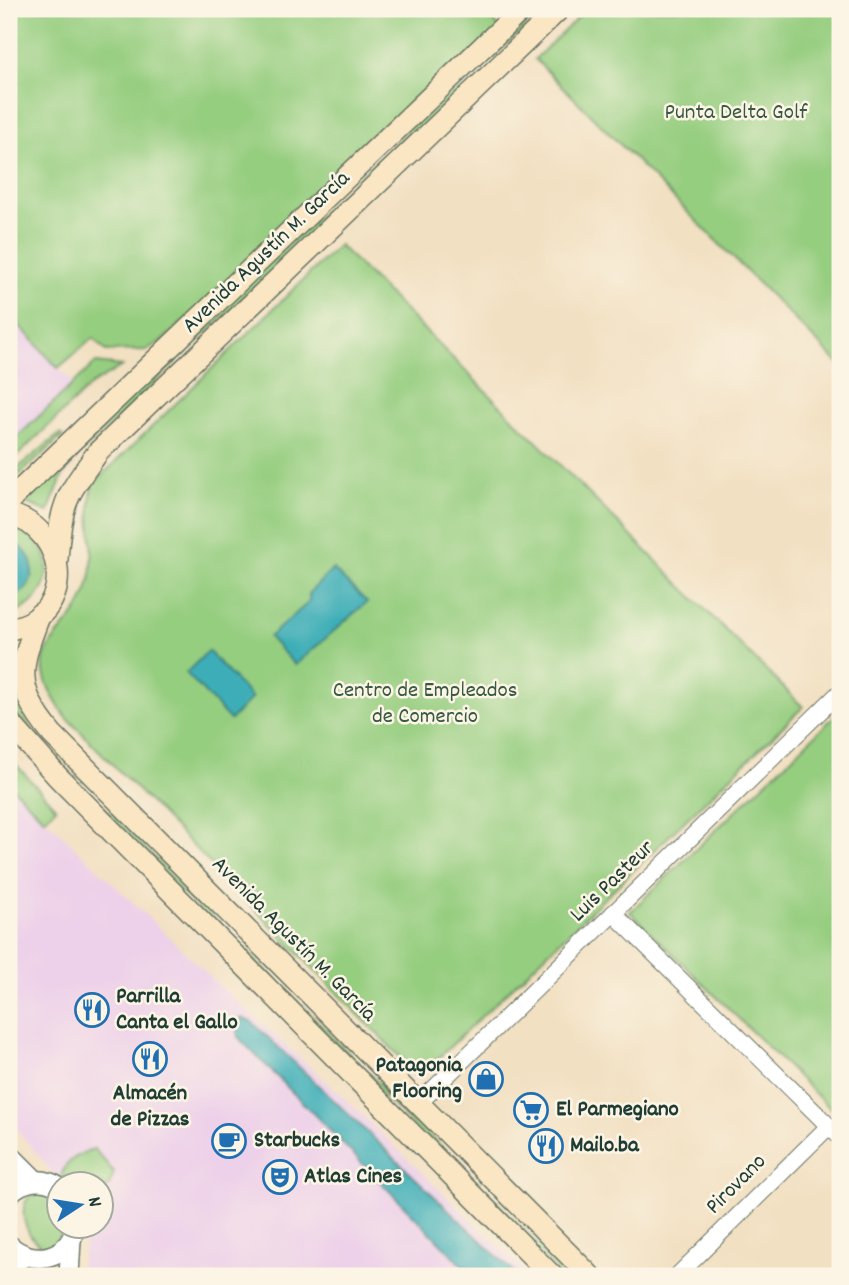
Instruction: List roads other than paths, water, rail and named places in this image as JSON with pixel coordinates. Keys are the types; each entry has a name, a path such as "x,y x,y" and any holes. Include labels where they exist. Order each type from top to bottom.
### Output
{"main road":[{"name":"Avenida Agustín M. García","path":"9,501 522,9"},
{"name":"Avenida Agustín M. García","path":"559,9 98,452 68,494 60,514 58,580 52,599 40,614 23,668 31,709 52,734 590,1276"},
{"path":"9,514 24,518 40,528 51,543 57,560"},
{"path":"9,629 29,623 40,614"},
{"path":"9,722 57,776 552,1276"}],"street":[{"name":"Luis Pasteur","path":"418,1104 840,692"},
{"path":"613,913 835,1131"},
{"name":"Pirovano","path":"677,1276 835,1131"},
{"path":"9,1154 35,1180 46,1184"},
{"path":"9,1194 22,1184 35,1180"},
{"path":"9,1268 32,1264 54,1255 67,1240"},
{"path":"69,1276 72,1240"},
{"path":"9,1245 32,1264"}],"water":[{"path":"9,542 26,553 32,570 26,587 9,599"},
{"path":"333,569 367,602 295,665 269,637 309,602 309,593"},
{"path":"208,651 252,698 230,720 186,673"},
{"path":"242,1018 252,1022 518,1276 473,1276 238,1037 238,1021"}],"place":[{"name":"Parrilla Canta el Gallo","path":"92,1010"},
{"name":"Almacén de Pizzas","path":"150,1059"},
{"name":"Patagonia Flooring","path":"486,1079"},
{"name":"El Parmegiano","path":"531,1110"},
{"name":"Starbucks","path":"229,1141"},
{"name":"Mailo.ba","path":"546,1146"},
{"name":"Atlas Cines","path":"280,1177"}],"park label":[{"name":"Punta Delta Golf","path":"736,113"},
{"name":"Centro de Empleados de Comercio","path":"425,704"}]}
